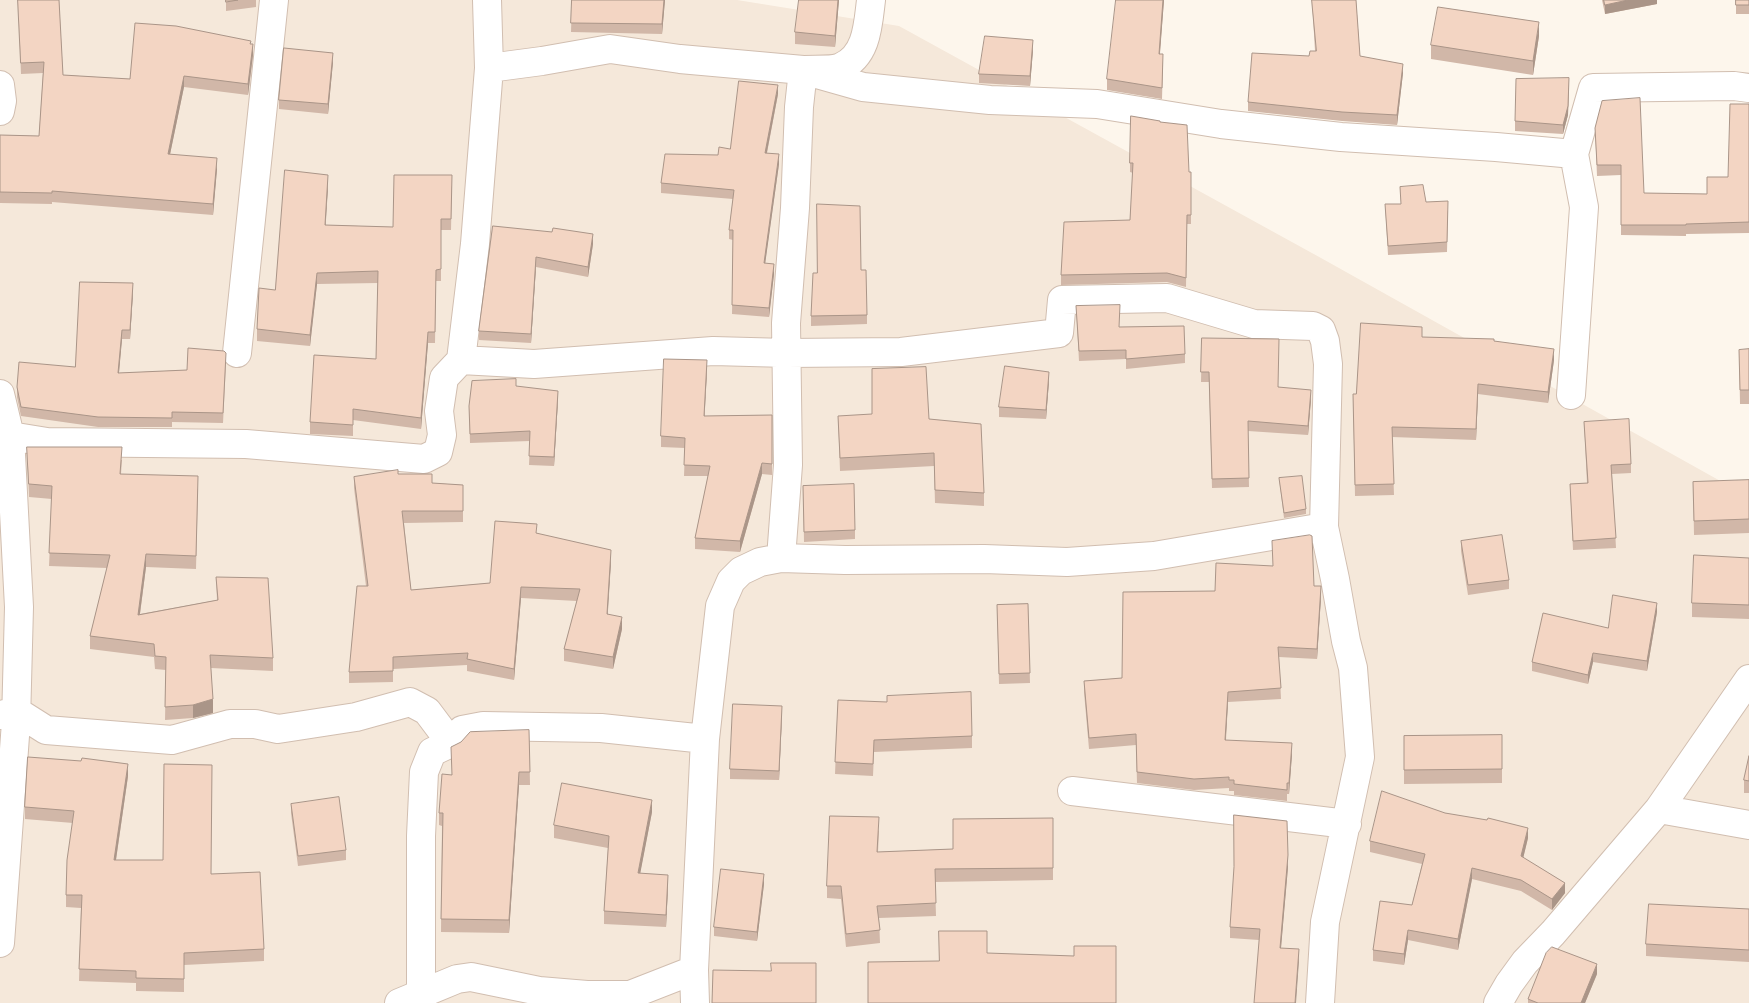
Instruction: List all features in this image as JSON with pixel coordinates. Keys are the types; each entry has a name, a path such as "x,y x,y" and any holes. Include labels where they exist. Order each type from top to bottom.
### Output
{"street":[{"path":"237,353 274,0"},
{"path":"10,436 47,442 246,444 424,458 438,452 442,434 439,411 444,378 461,360 475,244 488,68 487,0"},
{"path":"488,68 610,49 680,59 803,70 840,68 859,55 867,30 871,0"},
{"path":"803,70 862,87 990,100 1097,104 1221,124 1323,135 1574,154"},
{"path":"781,558 788,465 786,322 795,208 799,107 803,70"},
{"path":"0,84 2,101 0,111"},
{"path":"1571,395 1584,208 1574,154 1593,88 1734,86 1749,88"},
{"path":"461,360 534,364 713,351 787,354 901,352 1059,333 1062,300 1167,298 1254,324 1313,326 1321,330 1328,364 1324,527 1353,668 1360,757 1325,922 1320,1003"},
{"path":"0,394 10,436 19,607 8,713 0,943"},
{"path":"695,1003 694,970 705,739 720,606 731,581 741,571 760,562 781,558 846,560 984,559 1067,562 1154,556 1324,527"},
{"path":"1498,1003 1525,962 1553,933 1659,809 1749,679"},
{"path":"8,713 46,730 172,740 230,724 255,724 278,729 356,717 410,702 427,711 451,744"},
{"path":"694,970 636,999 539,991 472,978 457,979 410,998 424,772 432,752 451,744 462,730 483,726 601,728 705,739"},
{"path":"1072,792 1347,824"},
{"path":"1659,809 1749,824"}],"shaded area":[{"path":"0,0 737,0 899,26 1321,258 1749,497 1749,1003 0,1003"}],"building":[{"path":"18,0 59,0 63,75 130,79 135,23 176,26 251,41 250,44 253,44 248,84 184,76 168,154 217,158 213,204 52,191 52,193 0,192 0,135 39,136 44,62 21,63"},
{"path":"572,0 664,0 662,24 571,23"},
{"path":"799,0 838,0 835,36 795,32"},
{"path":"1116,0 1163,0 1159,54 1163,54 1162,88 1107,79"},
{"path":"1312,0 1356,0 1360,56 1403,64 1397,115 1342,112 1248,102 1252,53 1309,56 1310,51 1316,51"},
{"path":"1604,0 1628,0 1605,5"},
{"path":"1736,0 1749,0 1749,5 1736,5"},
{"path":"1438,7 1539,22 1533,61 1431,45"},
{"path":"985,36 1033,40 1030,76 979,74"},
{"path":"284,48 333,53 328,104 279,100"},
{"path":"1569,78 1568,106 1563,125 1515,121 1516,79"},
{"path":"739,81 778,85 765,153 779,154 764,263 774,264 769,308 732,305 733,230 729,230 734,190 661,183 665,154 718,155 719,147 730,149"},
{"path":"1640,98 1644,193 1707,194 1707,177 1728,177 1730,104 1749,104 1749,222 1686,225 1621,225 1621,165 1597,165 1595,128 1602,101"},
{"path":"1131,116 1187,125 1189,172 1191,172 1191,215 1187,215 1186,278 1167,273 1061,275 1064,222 1130,220 1133,163 1130,163"},
{"path":"285,170 328,175 325,225 393,227 394,175 452,175 451,219 441,219 441,269 436,270 435,332 428,332 421,418 353,409 353,425 310,422 314,355 376,359 378,271 317,273 310,335 257,329 259,288 275,290"},
{"path":"1423,185 1426,202 1448,201 1447,242 1388,246 1385,204 1401,204 1400,187"},
{"path":"817,204 860,206 861,270 866,270 867,315 811,316 813,273 817,273"},
{"path":"493,226 552,232 553,228 593,234 588,267 536,257 531,334 479,331"},
{"path":"80,282 133,283 130,330 122,330 118,373 187,370 188,348 224,351 226,353 223,413 172,412 172,418 98,417 21,407 17,387 19,362 75,367"},
{"path":"1120,305 1119,327 1184,326 1185,354 1126,359 1126,350 1079,351 1076,306"},
{"path":"1361,323 1422,327 1422,337 1494,339 1494,341 1554,349 1548,392 1478,384 1476,429 1392,427 1394,484 1355,485 1353,394 1356,394"},
{"path":"1202,338 1279,339 1278,387 1311,390 1308,426 1248,421 1249,478 1212,479 1209,372 1201,372"},
{"path":"1749,349 1749,390 1740,390 1739,350"},
{"path":"664,359 707,360 704,416 772,415 772,464 762,463 740,541 695,538 710,466 684,465 685,438 661,436"},
{"path":"1005,366 1049,372 1046,410 999,407"},
{"path":"926,367 929,419 981,424 984,493 935,490 934,453 840,458 838,416 872,414 872,369"},
{"path":"516,379 516,386 558,391 554,457 529,456 530,431 470,434 469,406 472,381"},
{"path":"1629,419 1631,464 1611,465 1616,538 1573,541 1570,484 1588,483 1584,422"},
{"path":"27,447 122,447 120,474 198,476 196,556 146,554 138,615 218,600 216,577 268,578 273,658 210,655 213,699 193,705 165,707 166,657 155,656 154,644 90,636 110,555 49,553 52,486 29,484"},
{"path":"398,470 398,474 432,474 432,483 463,485 463,511 402,511 411,590 490,583 495,521 537,524 536,533 611,550 607,614 622,617 613,657 564,649 580,589 521,587 514,669 467,659 468,653 393,657 393,671 349,672 357,586 368,586 354,477"},
{"path":"1302,476 1306,509 1284,513 1279,478"},
{"path":"1749,480 1749,519 1694,521 1693,482"},
{"path":"854,484 855,530 804,532 803,486"},
{"path":"1502,535 1509,580 1468,585 1461,541"},
{"path":"1312,536 1314,586 1321,586 1317,649 1278,647 1281,688 1228,692 1225,740 1292,743 1287,790 1234,784 1234,780 1229,780 1229,777 1194,779 1137,772 1136,734 1089,738 1084,681 1122,678 1123,592 1215,591 1216,563 1273,566 1272,541"},
{"path":"1694,555 1749,558 1749,605 1692,603"},
{"path":"1613,595 1657,603 1647,661 1593,653 1588,675 1532,662 1543,613 1608,628"},
{"path":"1028,604 1030,673 999,674 997,605"},
{"path":"971,692 972,736 874,740 873,764 835,762 838,700 887,702 887,696"},
{"path":"733,704 782,706 779,771 730,769"},
{"path":"529,730 530,772 519,772 509,920 441,919 443,813 439,813 442,774 452,775 451,747 461,742 470,732"},
{"path":"1502,735 1502,769 1404,770 1404,736"},
{"path":"1749,756 1749,781 1744,780"},
{"path":"28,757 81,761 82,758 128,764 114,860 163,860 164,764 212,765 211,874 260,872 264,949 184,953 184,979 136,978 136,971 79,969 82,895 66,895 67,860 74,811 25,807"},
{"path":"562,783 652,800 638,873 668,875 666,915 604,911 609,836 554,825"},
{"path":"1382,791 1445,813 1487,820 1488,818 1528,828 1521,856 1565,883 1552,899 1521,880 1472,868 1458,939 1408,930 1404,954 1373,950 1380,901 1412,905 1425,854 1370,841"},
{"path":"339,797 346,850 298,856 291,804"},
{"path":"1234,815 1287,821 1288,855 1280,948 1299,949 1295,1003 1254,1003 1260,929 1230,927 1234,867"},
{"path":"830,816 879,817 877,852 953,849 953,819 1053,818 1053,868 935,869 936,903 877,906 880,930 846,934 841,886 827,886"},
{"path":"721,869 764,874 757,932 714,927"},
{"path":"1649,904 1749,909 1749,950 1646,944"},
{"path":"939,931 987,931 987,953 1074,956 1074,946 1116,946 1116,1003 868,1003 868,962 939,961"},
{"path":"1552,947 1597,964 1581,1003 1538,1003 1528,999 1546,953"},
{"path":"771,963 816,963 816,1003 712,1003 713,970 771,971"}]}
